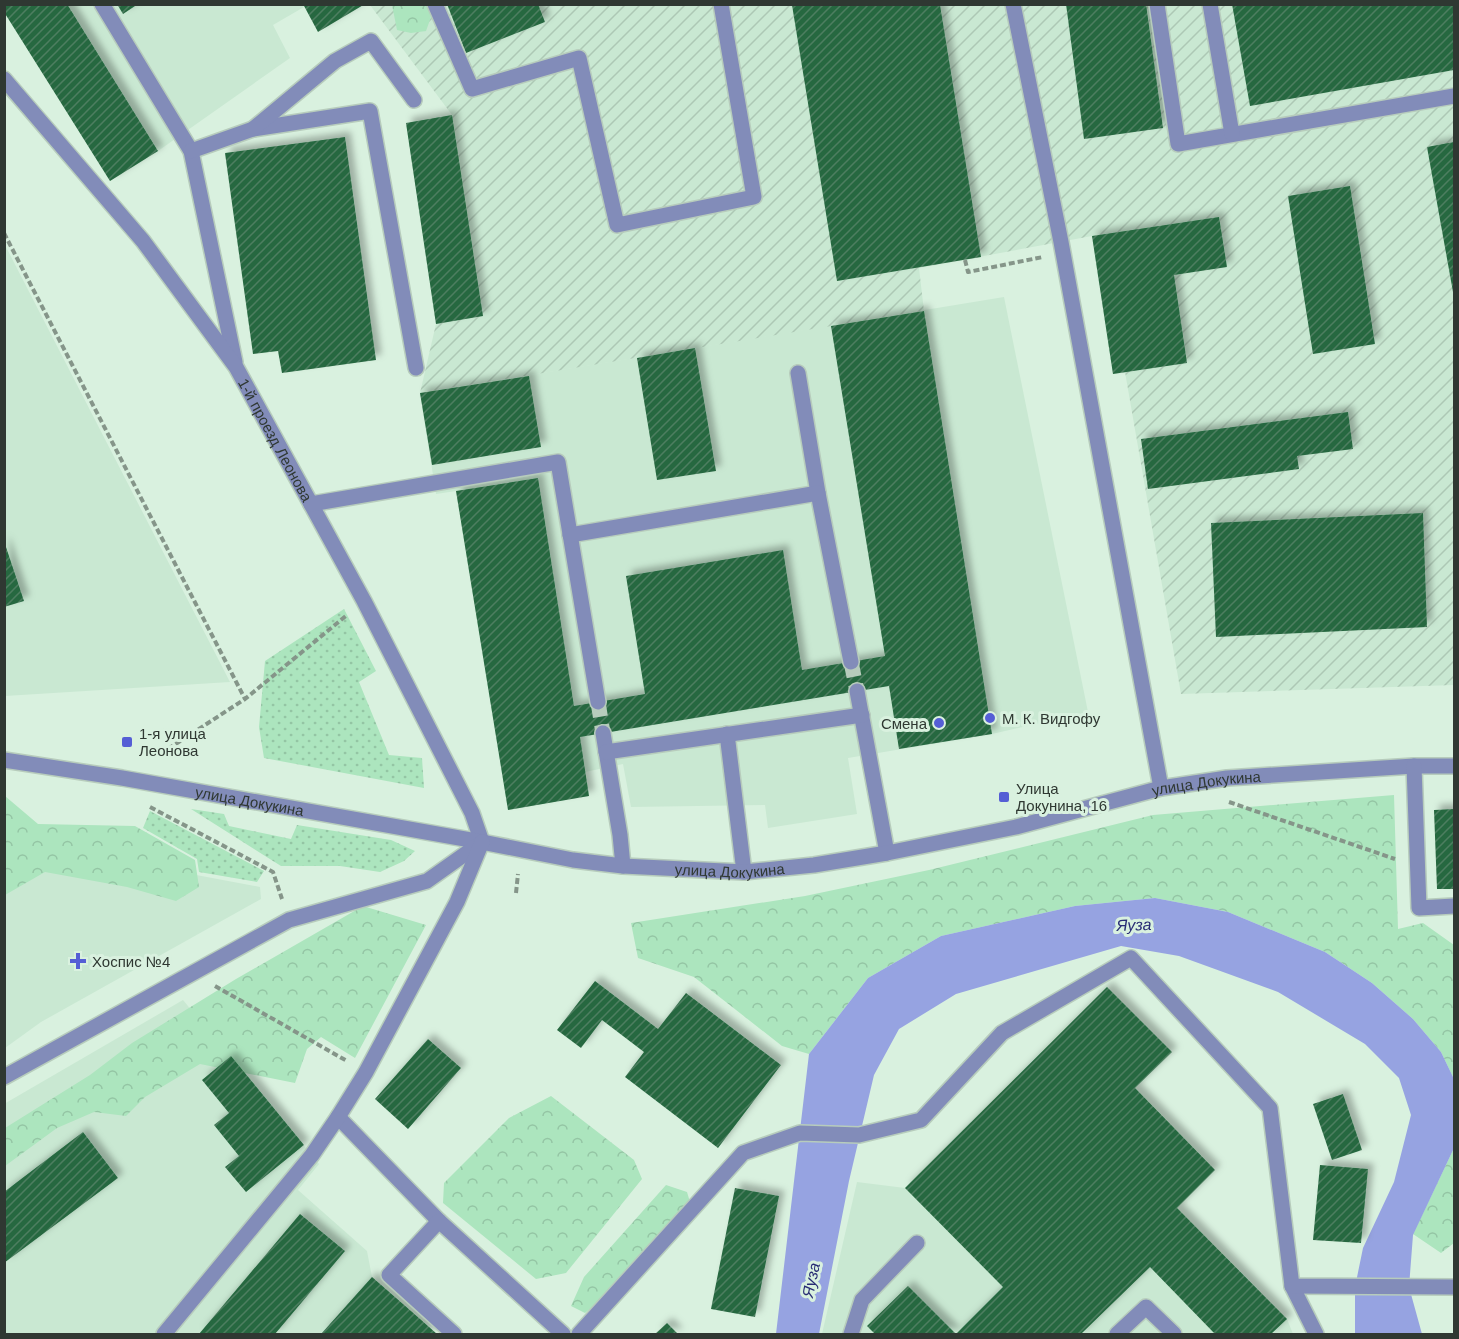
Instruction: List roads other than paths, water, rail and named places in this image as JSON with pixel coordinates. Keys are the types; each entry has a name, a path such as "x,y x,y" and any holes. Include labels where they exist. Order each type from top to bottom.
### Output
{"street":[{"path":"102,4 191,151 236,367"},
{"path":"435,4 472,89 579,58 617,225 754,196 721,4"},
{"path":"1013,4 1061,242 1161,788"},
{"path":"1157,4 1178,144 1455,96"},
{"path":"1210,4 1232,134"},
{"path":"254,129 334,61 371,41 414,99"},
{"name":"1-й проезд Леонова","path":"4,79 143,241 236,367 364,601 472,813 482,842"},
{"path":"191,151 254,129 370,111 416,368"},
{"path":"798,373 851,662"},
{"path":"311,504 558,462 598,702"},
{"path":"570,535 819,493"},
{"path":"857,691 887,853"},
{"path":"606,752 862,715"},
{"path":"603,733 623,866"},
{"path":"727,734 744,872"},
{"name":"улица Докукина","path":"4,760 133,780 573,860 623,866 744,872 814,865 887,853 1016,827 1161,788 1227,778 1414,766 1455,766"},
{"path":"1414,766 1419,908 1455,906"},
{"path":"4,1077 289,920 427,881 482,842"},
{"path":"164,1335 312,1155 338,1117 366,1072 457,902 482,842"},
{"path":"579,1335 743,1153 800,1133 859,1135 921,1119 1002,1033 1131,958 1270,1108 1292,1286 1316,1335"},
{"path":"338,1117 439,1221 563,1335"},
{"path":"439,1221 389,1275 454,1335"},
{"path":"851,1335 862,1300 917,1243"},
{"path":"1292,1286 1455,1287"},
{"path":"1117,1335 1146,1307 1174,1335"}],"water":[{"name":"Яуза","path":"1155,898 1228,912 1325,952 1372,983 1413,1019 1441,1052 1454,1079 1454,1148 1413,1235 1409,1287 1422,1334 1355,1334 1355,1287 1363,1248 1394,1182 1411,1115 1399,1078 1365,1044 1278,992 1179,956 1121,946 956,994 899,1029 874,1075 849,1181 819,1334 776,1334 809,1054 868,978 941,936 1075,906"}],"tunnel":[{"path":"851,662 857,691"},
{"path":"598,702 603,733"}],"place":[{"name":"М. К. Видгофу","path":"990,718"},
{"name":"Смена","path":"939,723"},
{"name":"1-я улица Леонова","path":"127,742"},
{"name":"Улица Докунина, 16","path":"1004,797"},
{"name":"Хоспис №4","path":"78,961"}]}
